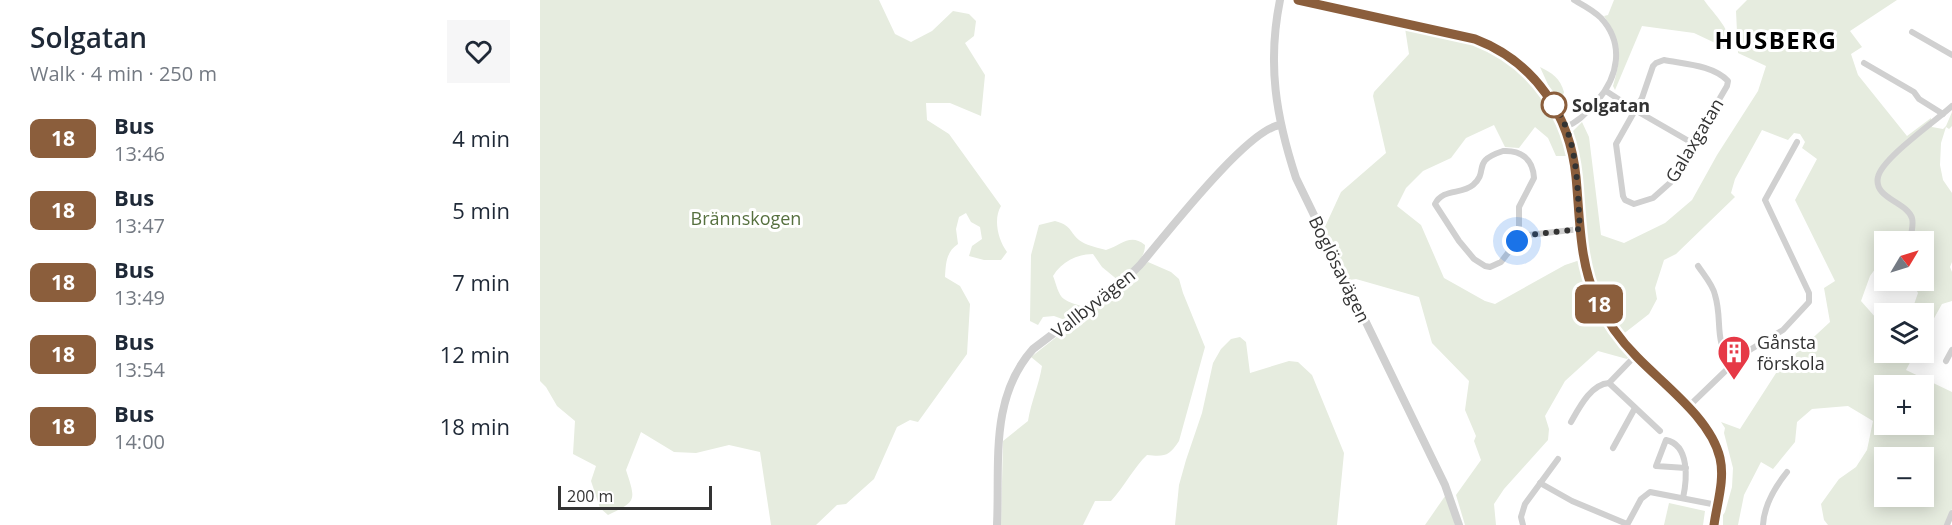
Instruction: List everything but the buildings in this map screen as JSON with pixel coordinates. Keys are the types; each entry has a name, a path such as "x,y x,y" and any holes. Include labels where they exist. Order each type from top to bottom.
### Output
{"street":[{"name":"Boglösavägen","path":"1280,0 1275,28 1273,69 1280,125 1296,178 1448,493 1459,525"},
{"path":"1298,0 1462,35 1491,45 1520,64 1542,86 1556,107 1565,127 1573,156 1583,257 1595,296 1617,335 1635,356 1688,407 1710,434 1720,458 1721,485 1714,525"},
{"path":"1565,127 1579,120 1606,91 1616,68 1617,59 1610,31 1601,19 1574,0"},
{"path":"1912,32 1949,53 1952,60"},
{"name":"Galaxgatan","path":"1660,61 1697,66 1723,76 1728,81 1694,144 1666,188 1647,201 1634,204 1623,196 1616,144 1635,110 1642,98 1653,66 1660,61"},
{"path":"1864,63 1914,92 1919,99 1943,114"},
{"path":"1606,91 1694,144"},
{"path":"1911,231 1912,219 1906,210 1883,192 1878,183 1878,176 1898,149 1952,106"},
{"name":"Vallbyvägen","path":"997,525 1004,401 1014,373 1023,360 1128,277 1221,171 1267,130 1280,125"},
{"path":"1688,407 1749,349 1783,330 1809,302 1809,293 1765,200 1797,142"},
{"path":"1503,151 1518,152 1530,162 1534,178 1519,207 1519,236 1514,247 1501,262 1490,267 1485,266 1474,259 1459,241 1435,204 1445,194 1472,186 1487,157 1503,151"},
{"path":"1519,236 1580,229"},
{"path":"1698,266 1714,291 1720,340 1732,364"},
{"path":"1946,360 1952,350"},
{"path":"1609,383 1635,356"},
{"path":"1571,422 1591,393 1603,383 1609,383 1660,431"},
{"path":"1613,448 1635,408"},
{"path":"1683,498 1686,468 1681,453 1670,441 1666,440 1656,466 1686,468"},
{"path":"1523,525 1522,510 1558,459"},
{"path":"1763,525 1764,513 1779,481 1787,472"},
{"path":"1540,483 1572,501 1627,524 1641,499 1650,492 1717,505"},
{"path":"1947,525 1952,513"}],"green space":[{"name":"Brännskogen","path":"540,0 879,0 895,34 911,42 932,31 953,11 969,14 976,21 974,36 965,43 985,75 981,116 950,103 926,103 927,120 949,134 1001,206 997,217 998,229 1001,242 1007,252 1001,260 984,260 969,256 972,246 982,239 980,227 971,222 966,213 959,217 956,229 958,244 949,254 945,277 960,286 970,304 967,354 918,422 910,420 897,427 874,479 846,504 837,505 816,525 771,525 760,452 729,445 696,453 674,452 641,432 626,470 632,499 608,515 600,508 591,481 596,466 573,454 575,421 557,406 540,381"},
{"path":"1614,0 1704,0 1726,29 1730,50 1694,33 1642,26 1615,90 1613,86 1619,58 1617,42 1604,16 1608,15"},
{"path":"1747,0 1897,0 1850,31 1862,47 1851,54 1858,75 1907,136 1931,118 1932,127 1943,129 1952,112 1952,126 1949,129 1946,127 1941,143 1940,165 1943,180 1952,193 1952,262 1950,267 1952,301 1942,304 1934,318 1934,303 1914,303 1917,291 1934,291 1934,231 1874,231 1874,271 1861,301 1874,316 1874,363 1910,363 1906,370 1916,375 1874,375 1874,435 1934,435 1934,383 1952,392 1952,509 1945,525 1828,525 1824,520 1821,504 1839,479 1856,467 1867,450 1873,421 1848,406 1812,409 1797,422 1795,442 1773,469 1761,462 1744,495 1738,525 1723,525 1723,515 1732,487 1733,468 1724,433 1725,428 1721,422 1740,429 1778,370 1830,322 1824,288 1835,281 1795,200 1817,159 1802,148 1805,142 1800,134 1794,133 1788,140 1762,130 1735,179 1731,193 1735,197 1676,254 1664,260 1655,288 1657,299 1649,314 1622,335 1604,308 1590,273 1571,137 1573,131 1582,122 1589,137 1601,235 1624,243 1665,223 1692,200 1717,155 1758,91 1766,66 1738,53 1736,11"},
{"path":"1405,28 1470,40 1505,57 1519,68 1542,93 1559,123 1569,156 1556,156 1548,138 1535,127 1519,148 1505,147 1494,125 1466,138 1451,158 1423,171 1406,188 1397,206 1421,225 1444,278 1485,301 1495,304 1565,265 1580,260 1594,299 1606,321 1630,355 1627,359 1598,351 1565,381 1545,416 1549,429 1548,440 1504,489 1494,504 1496,525 1465,525 1456,495 1481,460 1474,441 1476,436 1465,410 1469,381 1432,343 1419,297 1356,279 1349,280 1324,229 1341,192 1386,153 1373,96 1374,92 1409,54"},
{"path":"1540,67 1558,80 1564,92 1563,95 1558,97 1550,89"},
{"path":"1055,221 1065,225 1082,242 1106,250 1130,240 1145,245 1136,265 1119,281 1102,267 1093,254 1075,257 1065,263 1053,276 1059,292 1066,300 1083,307 1065,320 1054,316 1043,317 1038,325 1030,321 1031,255 1039,225"},
{"path":"1148,262 1171,272 1179,279 1205,347 1179,441 1166,454 1147,455 1111,501 1095,501 1083,525 1001,525 1003,441 1028,421 1042,366 1031,357"},
{"path":"1240,337 1246,342 1250,373 1289,361 1298,362 1312,375 1344,453 1337,525 1175,525 1179,485 1202,413 1213,363 1221,349 1231,339"},
{"path":"1446,495 1455,525 1425,525 1443,499"},
{"path":"1669,503 1705,511 1703,525 1664,525"}],"bus line":[{"name":"18","path":"1298,0 1475,39 1491,45 1520,64 1542,86 1556,107 1569,138 1576,177 1583,257 1591,286 1601,309 1617,335 1701,422 1717,447 1722,469 1714,525"}],"place":[{"name":"Solgatan","path":"1554,105"},
{"name":"Gånsta förskola","path":"1734,381"}],"district":[{"name":"HUSBERG","path":"1776,39"}],"route":[{"path":"1517,241 1519,236 1580,229 1573,156 1565,127 1554,105"}]}
